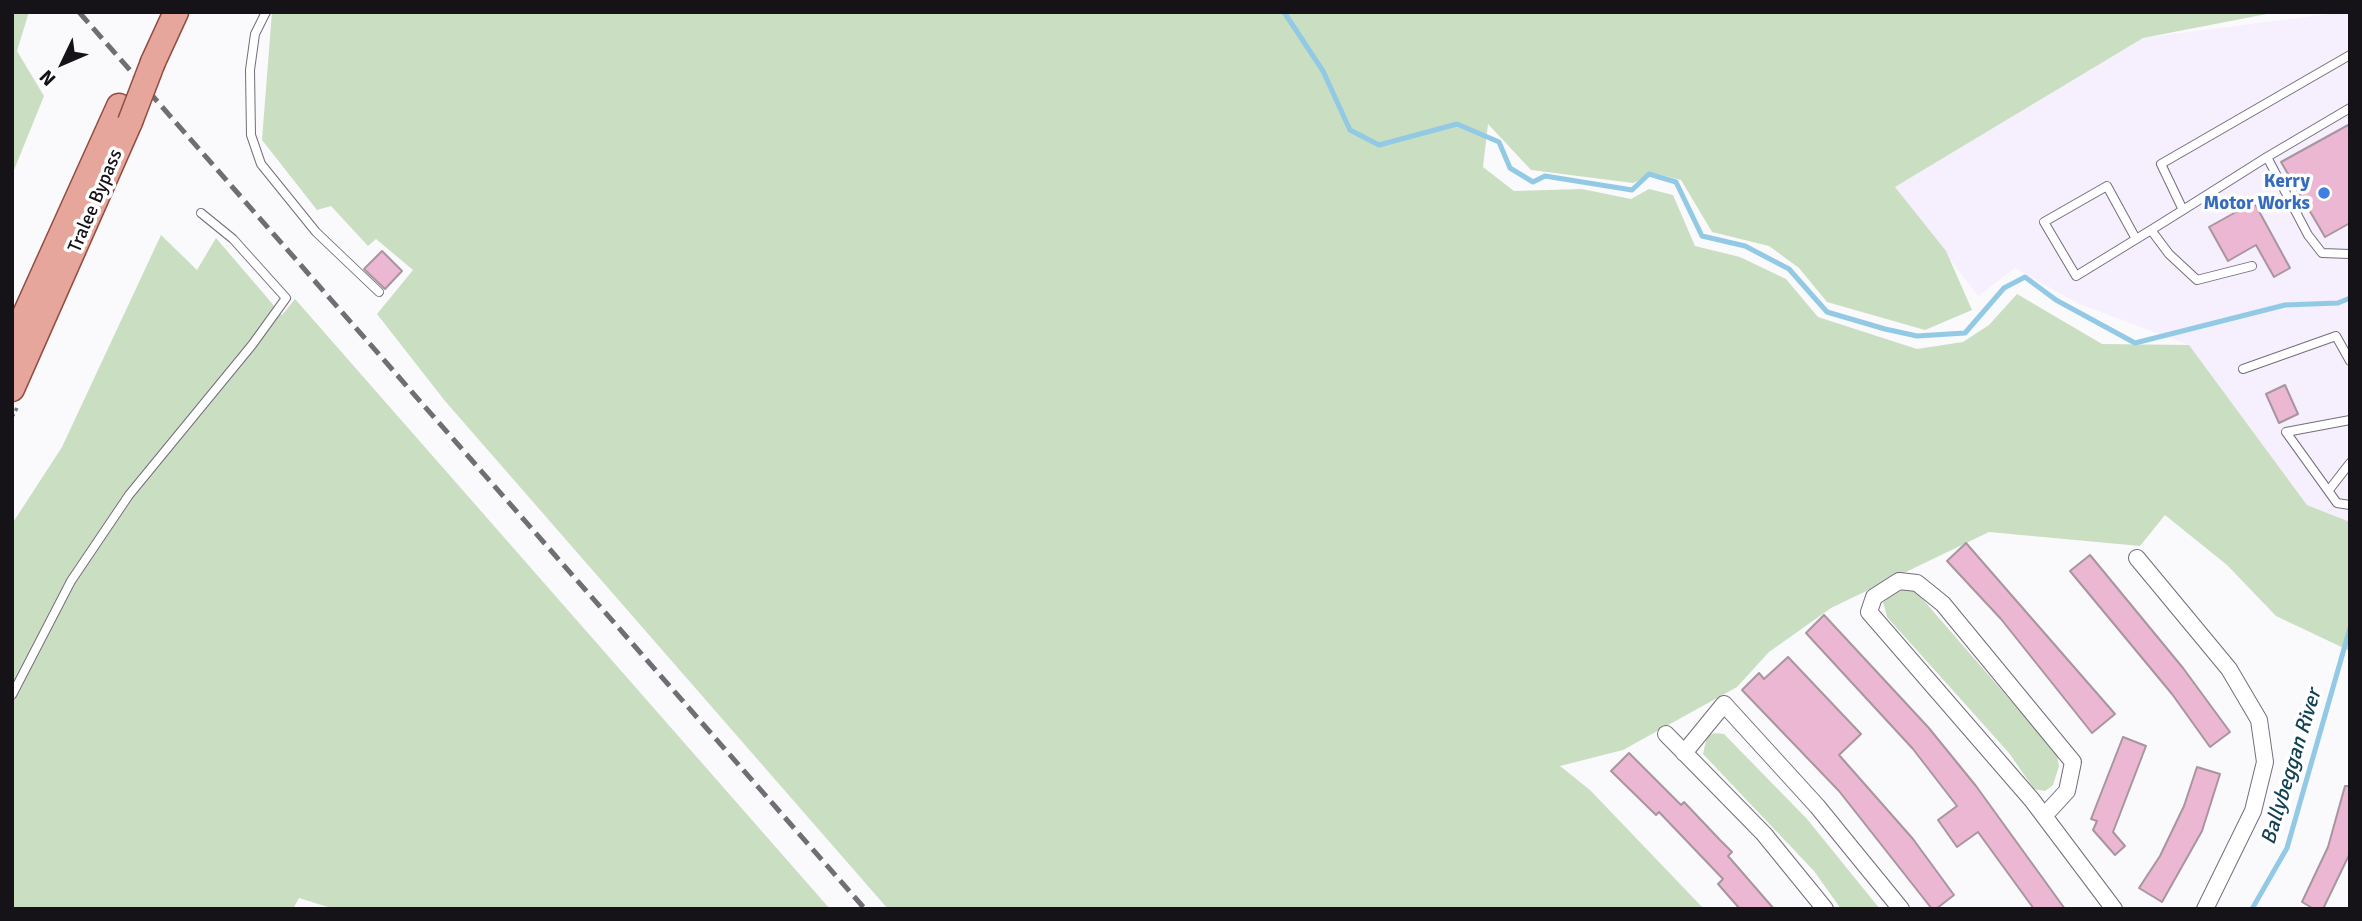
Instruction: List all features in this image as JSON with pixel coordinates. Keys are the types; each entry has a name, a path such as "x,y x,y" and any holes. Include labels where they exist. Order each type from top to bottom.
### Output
{"main road":[{"name":"Tralee Bypass","path":"12,388 148,55 158,12"},
{"name":"Tralee Bypass","path":"148,55 176,12"},
{"name":"Tralee Bypass","path":"12,343 124,114"}],"street":[{"path":"2137,558 2229,669 2259,720 2265,762 2253,811 2205,909"},
{"path":"2044,816 2067,791 2073,762 1943,604 1917,583 1899,581 1874,597 1869,612 2044,816 2113,909"},
{"path":"1684,753 1724,704 1817,806 1901,909"},
{"path":"1665,734 1764,834 1825,909"}],"lane":[{"path":"266,12 255,34 250,69 251,135 261,164 316,232 379,292"},
{"path":"2183,210 2161,164 2350,55"},
{"path":"2136,239 2106,186 2044,222 2076,276 2350,108"},
{"path":"2267,157 2308,235 2322,253 2350,254"},
{"path":"12,695 71,581 129,495 252,345 286,298 233,239 201,214"},
{"path":"2151,230 2169,254 2197,279 2252,266"},
{"path":"2243,369 2336,336 2350,361"},
{"path":"2350,420 2286,432 2337,503 2350,505"},
{"path":"2329,489 2350,463"}],"shaded area":[{"path":"2345,12 2350,17 2350,522 2307,505 2189,345 2077,303 2015,268 1978,296 1895,187 2143,38"}],"green space":[{"path":"12,12 29,12 17,51 44,96 12,175"},
{"path":"272,12 2277,12 2143,38 1895,187 1946,251 1972,310 1925,330 1827,302 1799,268 1769,246 1712,232 1681,180 1654,173 1633,183 1531,170 1488,124 1483,167 1514,191 1582,189 1631,199 1649,189 1673,195 1695,246 1740,257 1786,279 1818,317 1917,349 1963,342 1989,325 2017,294 2102,344 2189,345 2307,505 2350,522 2350,651 2276,616 2227,565 2165,515 2140,546 1989,532 1831,608 1769,652 1737,687 1623,750 1560,766 1590,790 1704,909 888,909 445,401 377,314 413,270 376,239 368,246 331,206 317,210 262,140"},
{"path":"161,235 197,270 216,238 282,315 295,299 830,909 334,909 299,898 293,909 12,909 12,524 62,447"},
{"path":"1913,588 2057,754 2059,766 2053,785 2045,791 2034,789 2009,753 1887,617 1883,602 1899,590"},
{"path":"1724,734 1807,819 1880,909 1841,909 1814,871 1703,754 1707,736"}],"building":[{"name":"Kerry Motor Works","path":"2350,124 2350,223 2325,237 2281,162"},
{"path":"2254,202 2290,268 2274,277 2256,245 2228,261 2209,227"},
{"path":"382,251 402,271 385,289 364,269"},
{"path":"2285,385 2298,414 2279,423 2266,394"},
{"path":"1966,543 2115,714 2092,733 2001,619 1947,561"},
{"path":"2090,555 2183,668 2230,732 2210,747 2172,694 2070,571"},
{"path":"1824,615 1928,727 1976,786 2065,909 2034,909 1978,832 1957,847 1938,820 1957,806 1913,749 1806,633"},
{"path":"1788,657 1861,734 1839,755 1913,839 1954,895 1936,909 1932,909 1839,791 1742,690 1759,673 1764,679"},
{"path":"2123,737 2146,746 2113,832 2125,846 2115,855 2093,830 2097,821 2091,819"},
{"path":"1629,753 1681,805 1684,802 1732,852 1728,856 1774,909 1740,909 1718,884 1723,879 1659,812 1656,815 1611,771"},
{"path":"2197,767 2220,774 2202,831 2162,902 2139,888 2160,856 2184,806"},
{"path":"2345,786 2350,786 2350,853 2323,909 2314,909 2302,902 2328,847"}],"waterway":[{"path":"1284,12 1323,71 1350,130 1379,145 1457,124 1499,142 1510,168 1533,182 1545,176 1632,190 1649,174 1676,182 1702,236 1745,246 1789,269 1827,312 1885,329 1917,336 1965,333 2004,288 2025,277 2056,300 2135,343 2285,305 2338,303 2350,298"},
{"name":"Ballybeggan River","path":"2252,909 2287,848 2350,628"}],"railway":[{"path":"79,12 865,909"}],"place":[{"name":"Kerry Motor Works","path":"2324,193"}]}
